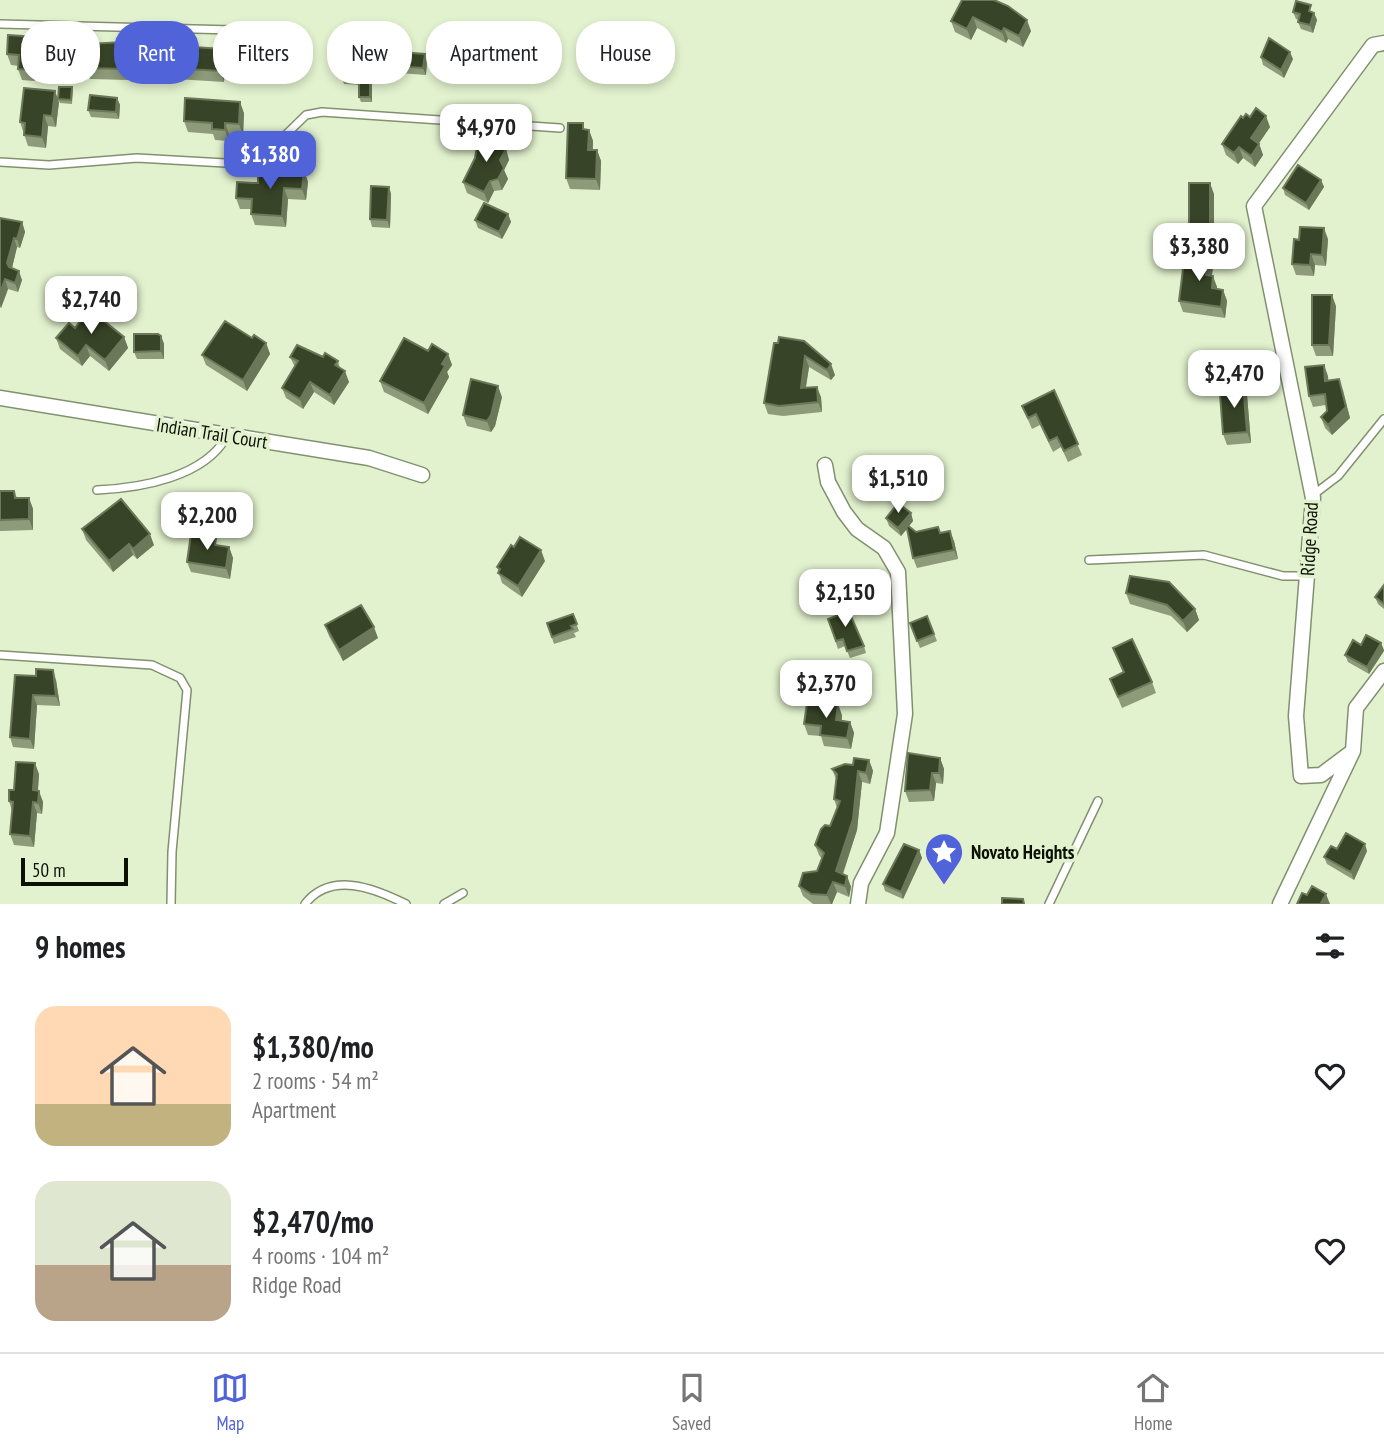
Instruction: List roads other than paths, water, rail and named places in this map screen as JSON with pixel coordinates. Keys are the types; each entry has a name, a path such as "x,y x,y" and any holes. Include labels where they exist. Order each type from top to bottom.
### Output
{"street":[{"name":"Ridge Road","path":"1353,751 1321,775 1301,776 1296,716 1313,496 1254,206 1373,45 1384,43"},
{"name":"Indian Trail Court","path":"0,398 369,458 422,475"},
{"path":"825,465 828,482 844,512 857,529 884,548 898,572 905,714 887,833 861,883 858,904"},
{"path":"1280,904 1353,751 1356,708 1384,671"}],"lane":[{"path":"0,24 213,29"},
{"path":"0,162 49,165 136,158 243,164 263,157 306,115 322,112 560,128"},
{"path":"1313,496 1338,476 1384,419"},
{"path":"97,490 142,486 172,476 213,457 228,435"},
{"path":"1089,560 1204,555 1283,576 1307,576"},
{"path":"0,655 152,665 180,678 187,690 178,777 171,904"},
{"path":"1049,904 1098,801"},
{"path":"305,904 313,893 334,885 358,885 406,904"},
{"path":"444,904 463,893"}],"place":[{"name":"Novato Heights","path":"944,886"}]}
